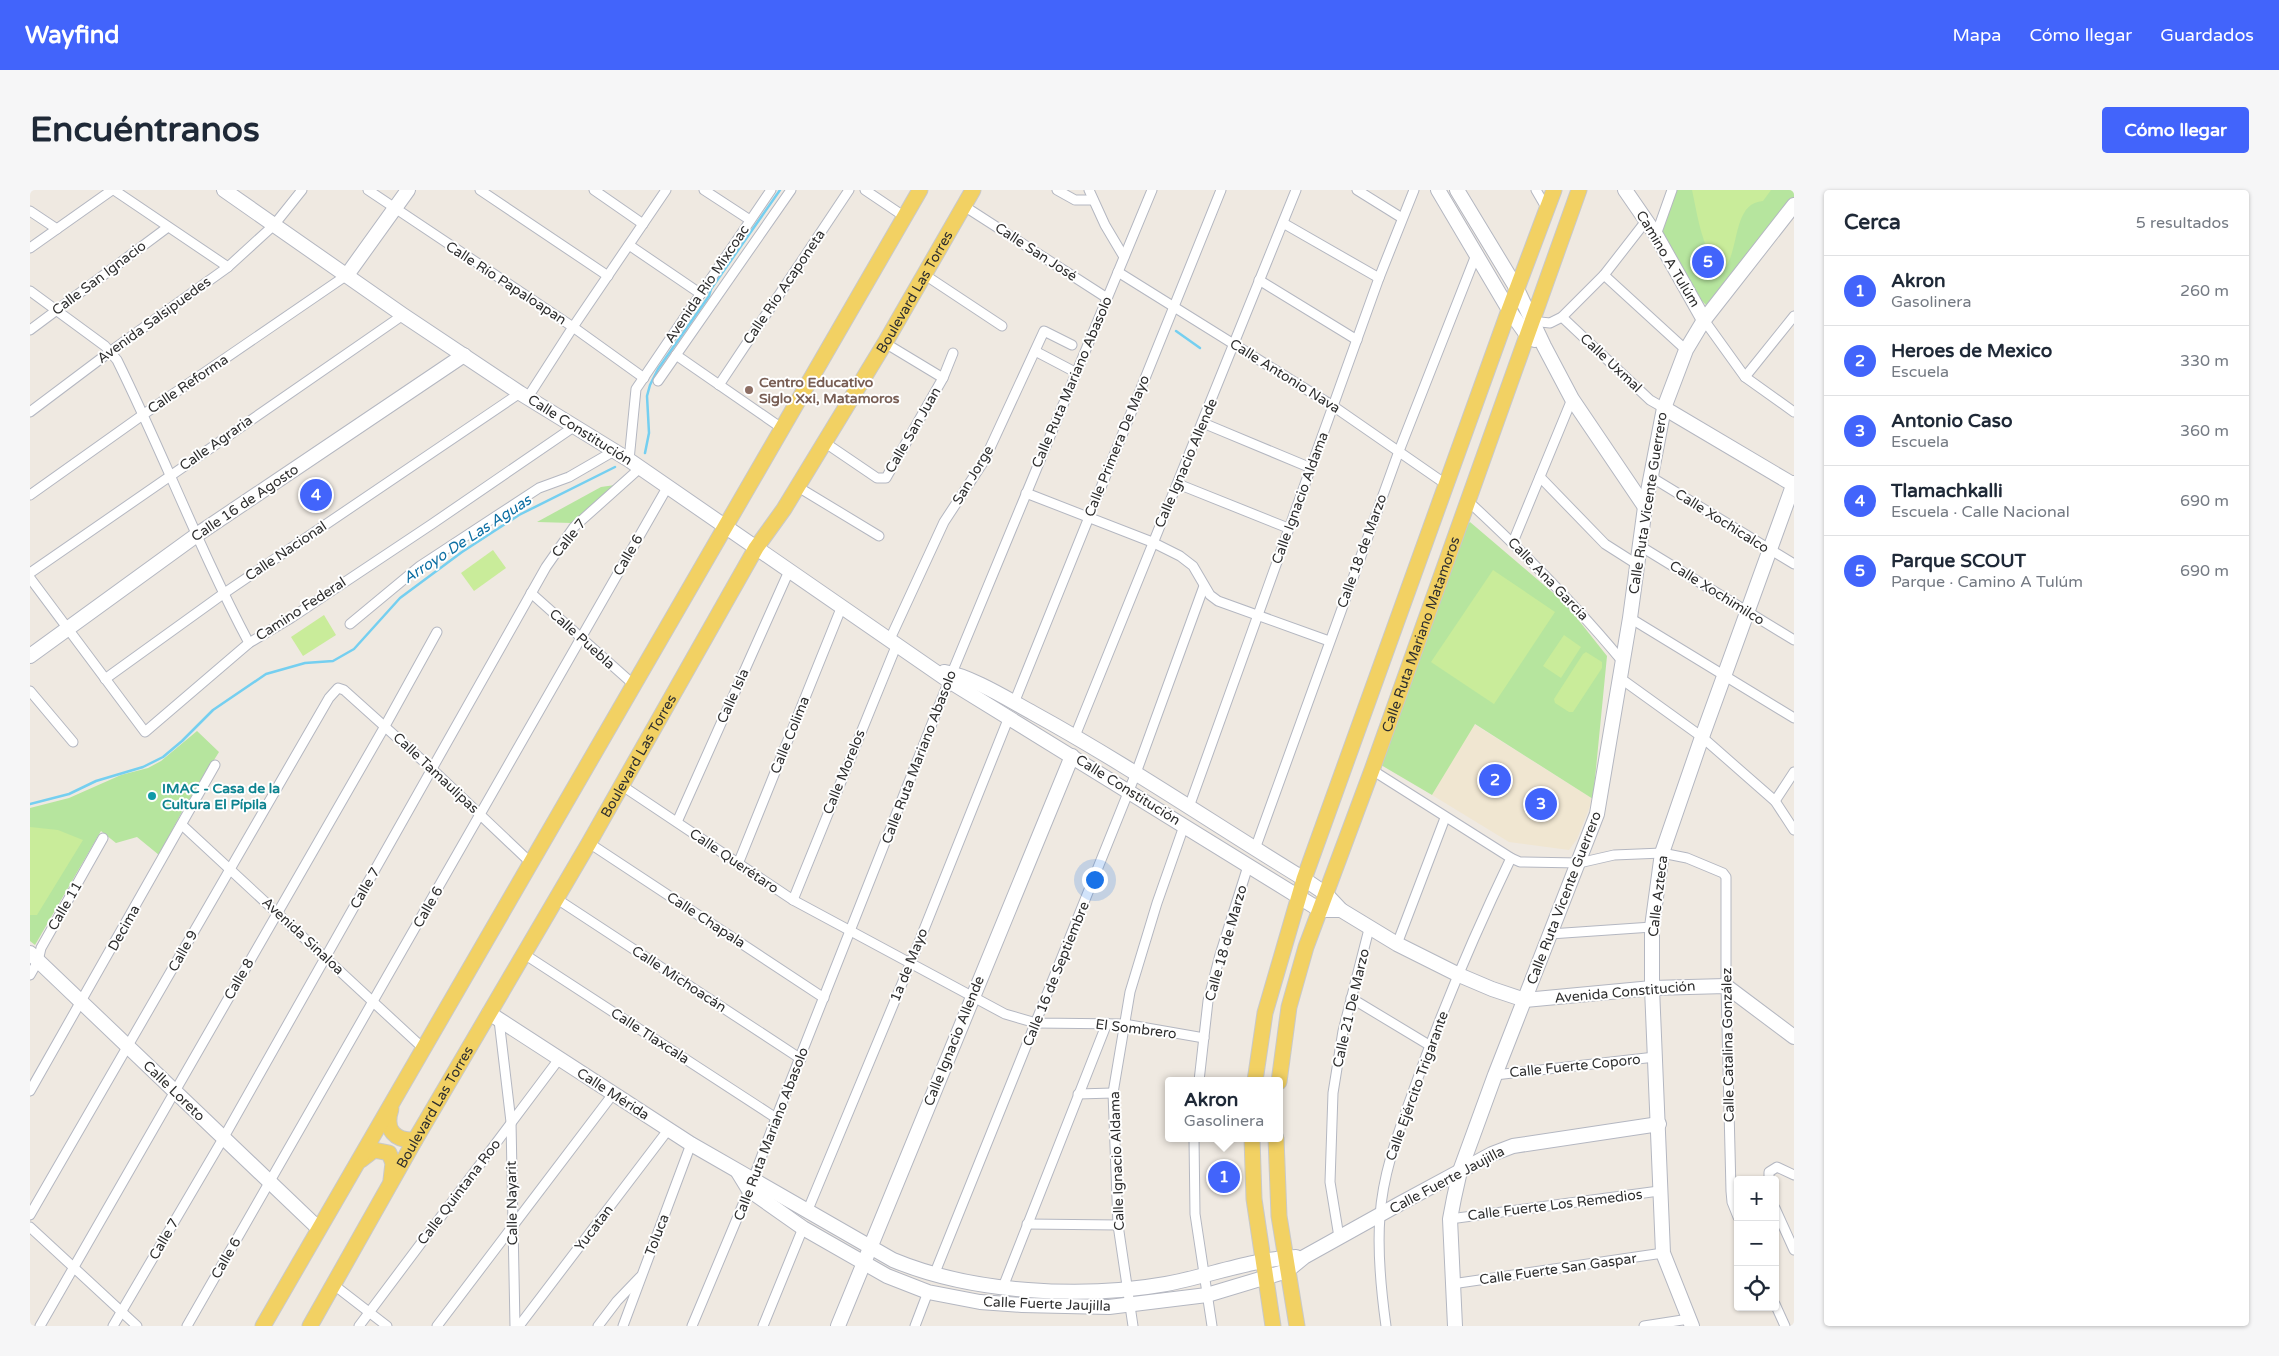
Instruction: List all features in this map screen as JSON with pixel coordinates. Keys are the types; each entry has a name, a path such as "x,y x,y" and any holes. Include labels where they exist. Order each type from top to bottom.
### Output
{"main road":[{"name":"Calle Constitución","path":"224,190 404,315 524,395 668,486 789,571 936,670 1014,702 1075,736 1326,894"},
{"path":"347,275 408,190"},
{"path":"263,1326 633,684 783,430 920,190"},
{"name":"Boulevard Las Torres","path":"310,1326 415,1140 494,1016 524,954 756,548 798,487 885,343 973,190"},
{"path":"1438,190 1509,310 1529,328 1544,346 1572,399 1645,507"},
{"path":"1457,190 1517,289 1529,328"},
{"name":"Calle Ruta Mariano Matamoros","path":"1256,1077 1265,1013 1298,897 1554,190"},
{"name":"Calle Ruta Mariano Matamoros","path":"1280,1077 1289,1007 1296,977 1579,190"},
{"name":"Camino A Tulúm","path":"1625,190 1656,235 1704,320"},
{"name":"Calle Ruta Vicente Guerrero","path":"1455,1326 1450,1219 1460,1171 1495,1075 1580,863 1601,797 1630,618 1645,507 1664,408 1686,350 1704,320 1794,206"},
{"name":"Calle 16 de Agosto","path":"30,656 198,534 464,355"},
{"name":"Calle Uxmal","path":"1664,408 1794,485"},
{"name":"Calle Azteca","path":"1690,1323 1663,1253 1652,988 1652,927 1662,853 1724,675 1794,485"},
{"name":"Calle Constitución","path":"950,677 1008,717 1320,910"},
{"name":"Calle Ignacio Allende","path":"838,1326 1072,756"},
{"name":"Avenida Constitución","path":"1326,894 1341,910 1369,929 1397,944 1459,975 1525,1000 1652,988 1726,986"},
{"path":"1320,910 1341,910"},
{"name":"Calle Loreto","path":"34,957 271,1181 319,1229"},
{"path":"1726,986 1794,1037"},
{"name":"Calle Mérida","path":"494,1016 668,1130 738,1172 751,1185"},
{"path":"395,1098 389,1119 391,1130 400,1139 415,1140"},
{"name":"Calle Fuerte Jaujilla","path":"751,1185 807,1212 893,1260 934,1276 968,1283 1053,1291 1127,1290 1286,1264 1304,1257 1339,1236 1380,1216 1401,1202 1492,1154 1513,1146 1659,1124"},
{"path":"1252,1142 1254,1199 1273,1326"},
{"path":"1276,1142 1279,1216 1297,1326"},
{"path":"357,1164 374,1150 389,1153 393,1163 389,1186"},
{"name":"Calle Fuerte Jaujilla","path":"751,1185 803,1228 887,1276 928,1292 980,1302 1022,1306 1109,1308 1129,1306 1207,1295 1264,1269"}],"street":[{"path":"30,248 113,190 228,267"},
{"path":"274,225 302,190"},
{"name":"Calle Río Papaloapan","path":"368,190 573,327 644,378"},
{"path":"480,190 608,276"},
{"path":"594,190 643,224"},
{"path":"524,395 573,327 666,190"},
{"path":"704,190 750,220"},
{"name":"Avenida Río Mixcoac","path":"635,464 635,393 770,190"},
{"name":"Avenida Río Mixcoac","path":"658,381 791,190"},
{"name":"Calle Río Acaponeta","path":"719,385 849,190"},
{"path":"865,190 905,216"},
{"path":"1057,190 1075,200 1093,200"},
{"path":"1089,190 1104,225 1124,257"},
{"name":"Calle Ruta Mariano Abasolo","path":"692,1326 751,1185 950,677 1152,190"},
{"name":"Calle Primera De Mayo","path":"1014,702 1087,517 1221,190"},
{"name":"Calle Ignacio Allende","path":"1075,736 1296,190"},
{"path":"1357,190 1402,218"},
{"name":"Calle Ignacio Aldama","path":"1189,807 1379,278 1414,190"},
{"path":"1536,190 1547,210"},
{"path":"1656,235 1672,190"},
{"name":"Calle San José","path":"964,206 1107,298"},
{"path":"30,211 57,229"},
{"path":"1529,328 1550,324 1562,317 1604,274 1646,221"},
{"path":"1283,223 1379,278"},
{"name":"Avenida Salsipuedes","path":"30,412 228,267 274,225"},
{"name":"Calle San Ignacio","path":"30,330 168,227"},
{"path":"629,245 701,294"},
{"name":"Calle 18 de Marzo","path":"1255,849 1399,451 1476,255"},
{"name":"Calle Antonio Nava","path":"1118,272 1333,406 1447,485"},
{"path":"1604,274 1686,350"},
{"name":"Calle Reforma","path":"30,495 144,414 347,275"},
{"path":"925,275 1002,326"},
{"path":"1259,280 1357,340"},
{"path":"30,291 111,351 144,414 223,594 249,643"},
{"name":"Calle Agraria","path":"30,573 404,315"},
{"path":"1745,377 1794,316"},
{"name":"Calle Uxmal","path":"1562,317 1650,400 1664,408"},
{"name":"Camino A Tulúm","path":"1704,320 1745,377 1794,412"},
{"name":"San Jorge","path":"893,641 944,522 984,461 1044,332 1072,345"},
{"name":"Calle San Juan","path":"824,442 876,478 883,480 888,476 943,378 885,343"},
{"path":"1035,351 1075,372"},
{"path":"943,378 954,353"},
{"path":"676,355 783,430"},
{"name":"Calle Nacional","path":"105,679 223,594 524,395"},
{"path":"1513,542 1572,399"},
{"path":"1203,423 1311,468"},
{"name":"Camino Federal","path":"30,578 145,732 249,643 292,618 575,426"},
{"path":"350,624 420,566 539,488 569,477 614,451"},
{"name":"Calle 7","path":"113,1326 224,1137 554,554 574,527 635,464"},
{"path":"1540,477 1605,544 1638,565"},
{"name":"Calle Xochicalco","path":"1651,477 1794,564"},
{"path":"1178,484 1288,528"},
{"name":"Calle 6","path":"187,1326 668,486"},
{"path":"798,487 879,536"},
{"path":"1026,493 1152,542 1180,556 1199,574 1210,595 1218,601 1329,641"},
{"name":"Calle Ana García","path":"1468,501 1513,542 1593,626 1622,661"},
{"name":"Calle Xochimilco","path":"1640,546 1794,640"},
{"name":"Calle Isla","path":"677,822 789,571"},
{"name":"Calle 16 de Septiembre","path":"934,1276 1129,792 1204,586"},
{"name":"Calle Puebla","path":"531,593 633,684"},
{"name":"Calle Colima","path":"738,864 842,606"},
{"path":"1630,618 1794,718"},
{"name":"Calle 8","path":"40,1326 385,726 437,632"},
{"name":"Calle Morelos","path":"793,900 893,641"},
{"path":"1620,678 1702,738 1775,801 1794,830"},
{"name":"Calle Tamaulipas","path":"338,688 344,690 432,768 531,862"},
{"name":"Calle 9","path":"30,1215 329,698 338,688"},
{"path":"30,692 72,742"},
{"name":"1a de Mayo","path":"807,1212 911,962 1008,717"},
{"name":"Decima","path":"30,1091 215,765"},
{"path":"1372,770 1445,818 1520,862 1580,863 1614,855 1662,853"},
{"path":"1775,801 1794,772"},
{"name":"Calle Querétaro","path":"621,785 793,900 851,931"},
{"path":"1397,944 1445,818"},
{"name":"Avenida Sinaloa","path":"182,825 424,1049"},
{"name":"Calle Ignacio Aldama","path":"1133,1326 1118,1225 1113,1093 1130,992 1157,903 1184,826"},
{"name":"Calle 11","path":"30,975 34,957 103,838"},
{"name":"Calle Chapala","path":"589,843 824,998"},
{"name":"Calle Catalina González","path":"1662,853 1686,858 1723,873 1726,878 1726,986 1731,1191 1734,1207"},
{"name":"Calle Ejército Trigarante","path":"1386,1326 1380,1280 1380,1216 1388,1160 1430,1045 1511,858"},
{"name":"Calle 18 de Marzo","path":"1199,1077 1208,1002 1220,955 1248,866"},
{"name":"Calle Michoacán","path":"556,900 800,1059"},
{"path":"1550,934 1652,927"},
{"name":"Calle 21 De Marzo","path":"1339,1236 1330,1182 1333,1093 1342,1031 1369,929"},
{"name":"El Sombrero","path":"851,931 1005,1014 1036,1023 1124,1024 1204,1038"},
{"name":"Calle Tlaxcala","path":"524,954 776,1118"},
{"path":"1351,998 1430,1045"},
{"name":"Calle Nayarit","path":"494,1016 511,1122 515,1326"},
{"path":"1002,1287 1107,1023"},
{"name":"Calle Fuerte Coporo","path":"1495,1075 1655,1057"},
{"name":"Calle Quintana Roo","path":"359,1326 559,1059"},
{"path":"1078,1094 1113,1093"},
{"path":"437,1326 612,1094"},
{"name":"Yucatan","path":"519,1326 668,1130"},
{"path":"1194,1142 1195,1214 1212,1326"},
{"name":"Toluca","path":"623,1326 691,1144"},
{"path":"1770,1176 1769,1172 1777,1167 1794,1175"},
{"name":"Calle Fuerte Los Remedios","path":"1450,1219 1659,1191"},
{"path":"1779,1217 1794,1250"},
{"path":"1027,1224 1118,1225"},
{"path":"30,1227 137,1326"},
{"path":"763,1326 803,1228"},
{"name":"Calle Fuerte San Gaspar","path":"1452,1284 1663,1253"},
{"path":"598,1326 617,1301 642,1274"},
{"path":"334,1285 387,1326"},
{"path":"914,1326 928,1292"},
{"path":"1778,1311 1785,1326"},
{"path":"1644,1326 1690,1323"}],"shaded area":[{"path":"1474,724 1593,799 1577,839 1569,850 1509,842 1432,795"}],"green space":[{"path":"1676,190 1794,190 1794,197 1707,306 1701,300 1660,233"},
{"path":"1692,190 1771,190 1763,201 1753,204 1746,210 1741,219 1729,261 1724,269 1719,268 1704,241"},
{"path":"615,485 572,523 537,522 601,487"},
{"path":"1470,522 1565,603 1607,656 1593,799 1475,724 1432,795 1381,765 1463,530"},
{"path":"493,550 506,568 474,591 461,573"},
{"path":"1493,570 1555,612 1494,704 1431,662"},
{"path":"324,615 336,635 303,656 291,637"},
{"path":"1564,635 1581,647 1561,678 1543,666"},
{"path":"1586,652 1602,662 1602,668 1573,712 1569,712 1555,703 1554,699"},
{"path":"197,731 219,752 184,808 159,855 137,837 116,843 101,831 35,945 30,941 30,808 69,798 121,775 148,768 161,761"},
{"path":"30,827 58,830 83,840 37,915 30,915"}],"waterway":[{"name":"Arroyo De Las Aguas","path":"645,453 649,433 647,396 658,369 780,190"},
{"path":"1176,331 1200,348"},
{"name":"Arroyo De Las Aguas","path":"30,804 69,794 96,781 143,767 163,757 213,710 266,674 305,663 333,661 354,649 400,598 462,552 519,515 615,467"}],"place":[{"name":"Parque SCOUT","path":"1708,262"},
{"name":"Centro Educativo Siglo Xxi, Matamoros","path":"749,390"},
{"name":"Tlamachkalli","path":"316,495"},
{"name":"Heroes de Mexico","path":"1495,780"},
{"name":"IMAC - Casa de la Cultura El Pípila","path":"152,796"},
{"name":"Antonio Caso","path":"1541,804"},
{"name":"Akron","path":"1224,1177"}]}
